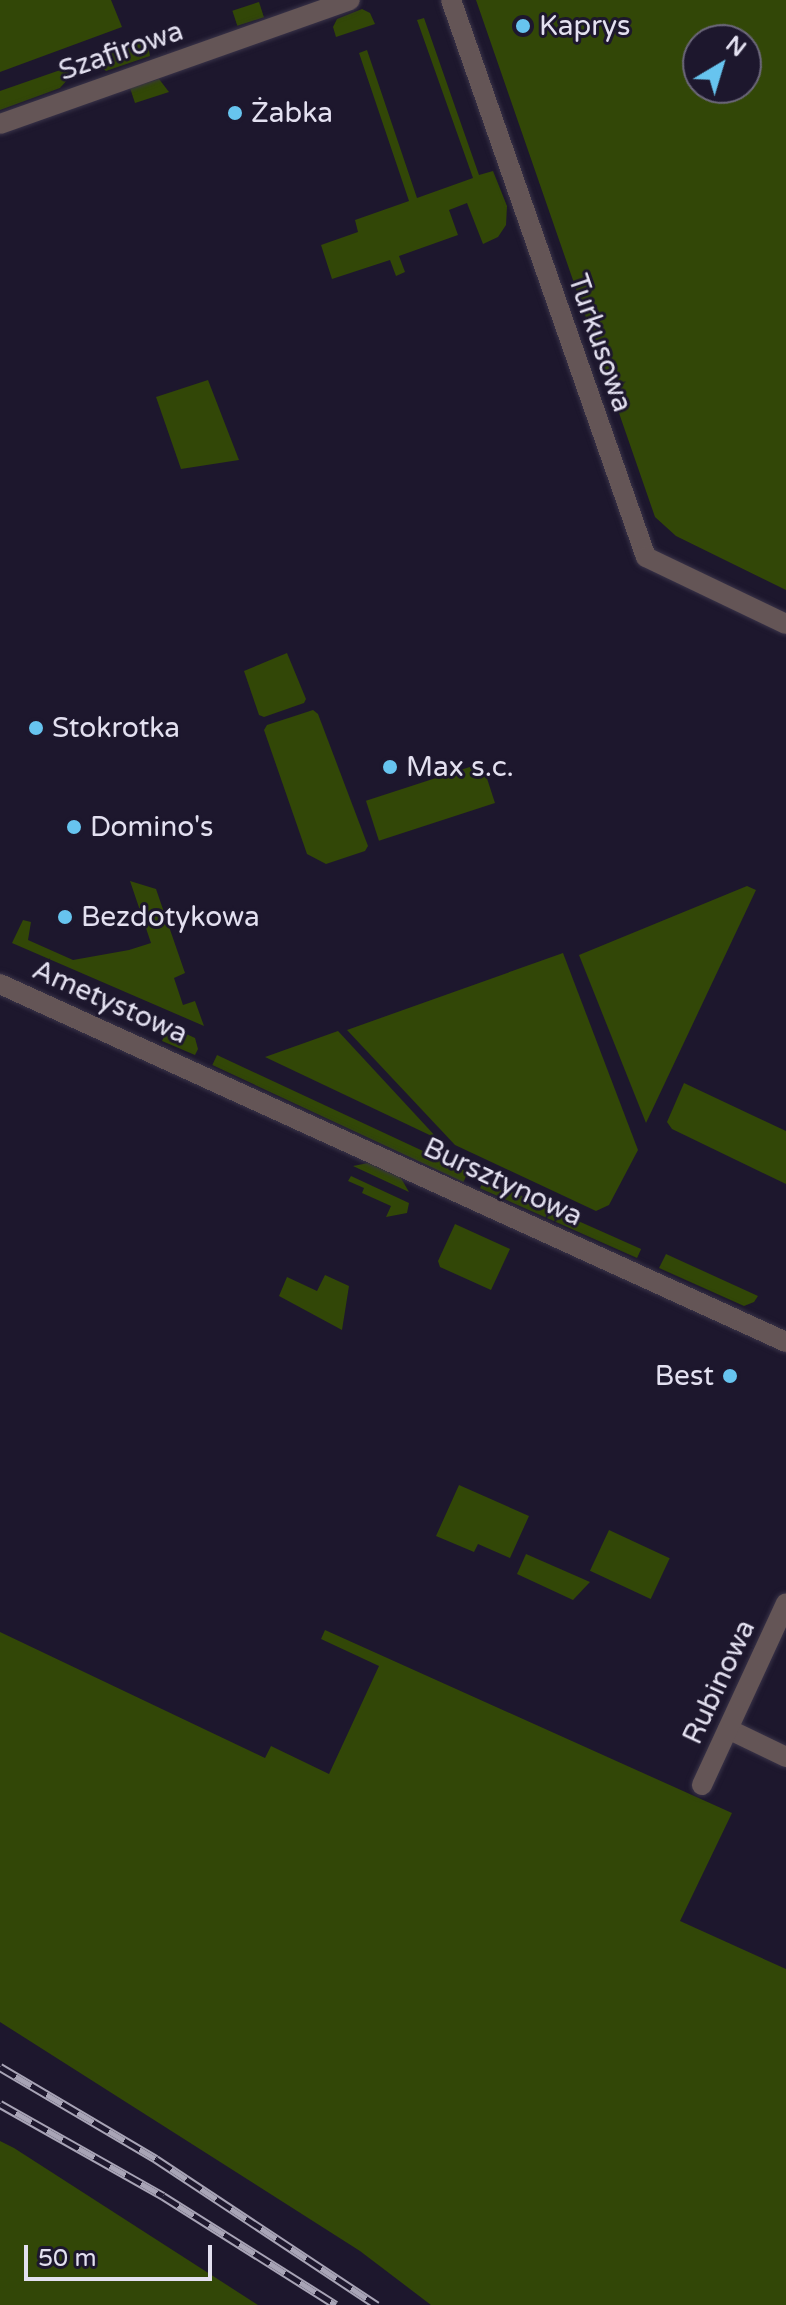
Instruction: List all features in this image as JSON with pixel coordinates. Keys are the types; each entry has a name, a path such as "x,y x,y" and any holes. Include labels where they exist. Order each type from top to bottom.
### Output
{"street":[{"name":"Szafirowa","path":"0,124 350,0"},
{"name":"Turkusowa","path":"451,0 646,557 786,624"},
{"name":"Ametystowa","path":"0,984 197,1072"},
{"name":"Bursztynowa","path":"197,1072 786,1342"},
{"name":"Rubinowa","path":"702,1785 786,1603"},
{"path":"728,1729 786,1757"}],"green space":[{"path":"0,0 111,0 122,27 0,72"},
{"path":"476,0 786,0 786,590 676,536 655,517"},
{"path":"259,2 264,17 237,26 232,11"},
{"path":"362,9 370,13 375,24 336,37 333,27 337,19"},
{"path":"424,18 479,175 493,171 507,206 506,225 498,237 483,244 467,203 449,210 458,235 399,256 405,272 396,276 390,260 332,279 321,245 358,232 355,220 409,201 359,53 367,50 417,198 473,178 417,20"},
{"path":"147,40 150,56 106,71 92,59"},
{"path":"69,67 68,79 60,88 0,110 0,91"},
{"path":"159,79 169,92 135,103 130,88"},
{"path":"208,380 239,460 181,469 156,397"},
{"path":"287,653 306,699 304,703 264,717 259,715 244,671"},
{"path":"313,710 318,714 368,846 365,851 326,864 307,854 264,730 267,725"},
{"path":"482,763 495,803 379,841 366,801"},
{"path":"130,881 156,889 185,973 174,978 183,1005 195,1001 204,1026 12,943 23,920 31,922 28,940 73,960 151,943"},
{"path":"747,886 756,890 646,1123 579,955"},
{"path":"563,953 638,1150 609,1205 596,1211 455,1145 347,1030"},
{"path":"169,1026 195,1038 198,1049 195,1055 162,1041"},
{"path":"338,1031 438,1139 265,1057"},
{"path":"217,1055 468,1172 463,1182 212,1065"},
{"path":"684,1083 786,1131 786,1184 672,1129 667,1122"},
{"path":"368,1163 401,1178 409,1192 353,1166"},
{"path":"351,1176 409,1203 407,1213 386,1217 391,1206 362,1193 364,1188 348,1181"},
{"path":"484,1179 641,1249 637,1258 480,1188"},
{"path":"455,1224 510,1249 491,1290 440,1267 438,1261"},
{"path":"666,1254 758,1296 754,1302 744,1306 659,1268"},
{"path":"325,1275 349,1286 342,1330 279,1296 287,1277 317,1291"},
{"path":"459,1485 529,1516 510,1558 478,1544 474,1552 436,1536"},
{"path":"609,1530 670,1558 651,1599 590,1571"},
{"path":"526,1554 590,1582 573,1600 517,1574"},
{"path":"325,1630 732,1813 680,1921 786,1969 786,2305 431,2305 360,2251 0,2022 0,1632 265,1758 271,1746 329,1774 379,1666 321,1639"},
{"path":"0,2141 14,2148 258,2305 0,2305"}],"railway":[{"path":"0,2067 156,2159 377,2305"},
{"path":"0,2104 163,2196 336,2305"}],"place":[{"name":"Kaprys","path":"523,26"},
{"name":"Żabka","path":"235,113"},
{"name":"Stokrotka","path":"36,728"},
{"name":"Max s.c.","path":"390,767"},
{"name":"Domino's","path":"74,827"},
{"name":"Bezdotykowa","path":"65,917"},
{"name":"Best","path":"730,1376"}]}
